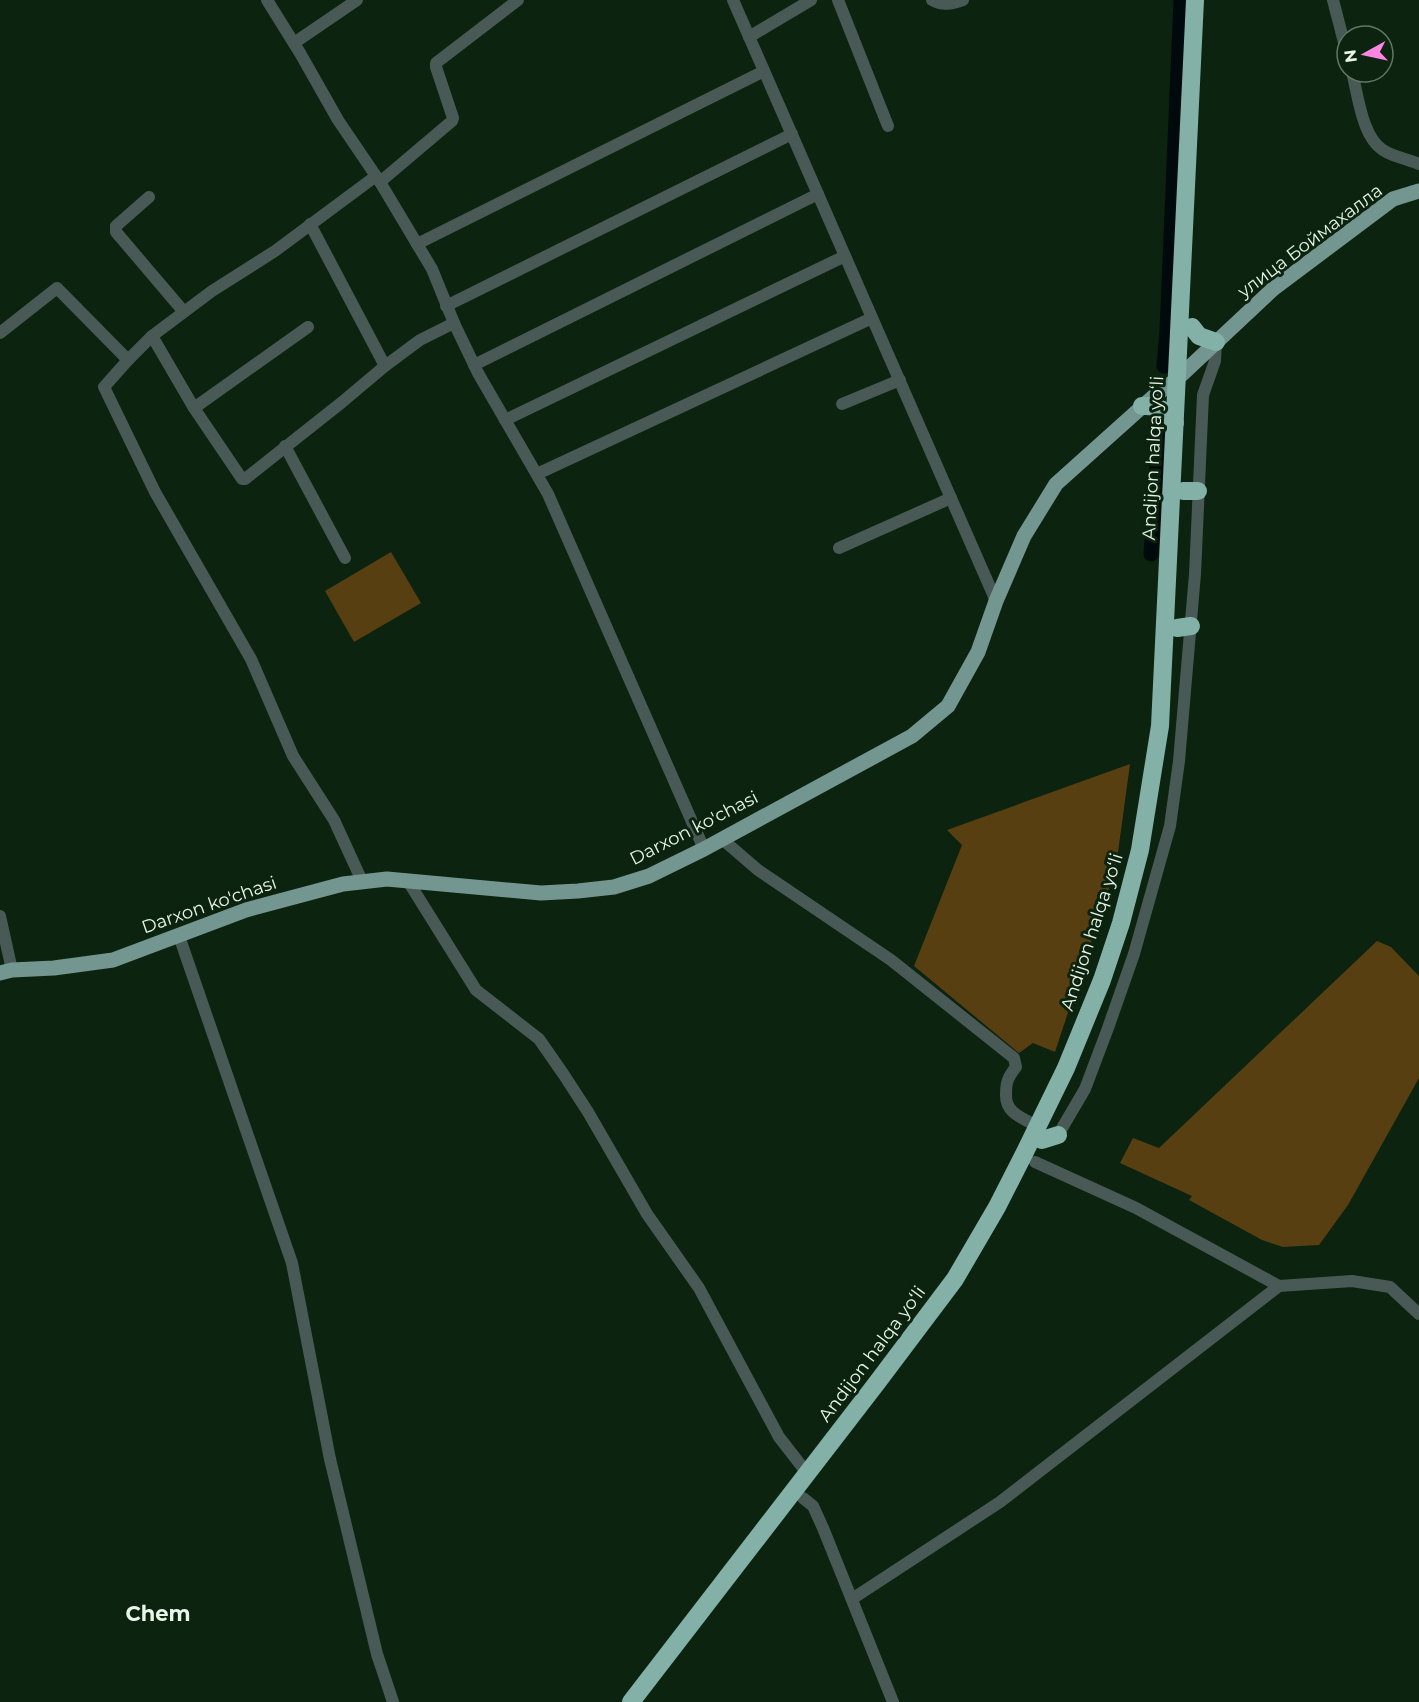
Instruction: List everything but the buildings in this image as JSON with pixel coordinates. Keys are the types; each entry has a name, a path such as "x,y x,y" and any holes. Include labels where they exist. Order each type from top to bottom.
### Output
{"highway":[{"name":"Andijon halqa yo‘li","path":"631,1702 955,1279 1002,1197 1046,1134 1087,1049 1115,977 1135,916 1161,794 1184,627 1184,373 1195,0"},
{"name":"Andijon halqa yo‘li","path":"645,1702 956,1295 1035,1162 1102,980 1140,850 1160,726 1165,650 1184,492 1175,423 1192,327 1207,0"},
{"path":"1192,327 1199,336 1216,342"},
{"path":"1143,406 1166,411 1175,423"}],"main road":[{"name":"улица Боймахалла","path":"1184,373 1273,289 1393,199 1419,191"},
{"name":"Darxon ko'chasi","path":"6,972 113,960 246,910 343,884 387,879 541,893 578,891 614,887 649,876 704,849 912,736 948,706 978,652 996,601 1024,536 1056,484 1143,406 1184,373"}],"street":[{"path":"267,0 338,120 378,179 432,269 446,306 474,364 548,494 704,849"},
{"path":"294,43 357,0"},
{"path":"362,881 334,820 293,756 250,659 155,492 104,387 152,336 212,291 275,251 310,224 378,179 452,122 453,118 436,63 518,0"},
{"path":"733,0 996,601"},
{"path":"749,37 811,0"},
{"path":"838,0 888,126"},
{"path":"932,0 940,4 963,0"},
{"path":"1333,0 1339,24"},
{"path":"417,244 764,71"},
{"path":"1355,84 1367,132 1376,144 1384,151 1419,164"},
{"path":"446,306 792,134"},
{"path":"474,364 818,194"},
{"path":"149,197 119,224 116,231 184,312"},
{"path":"310,224 385,366"},
{"path":"505,420 845,256"},
{"path":"0,333 57,288 128,360"},
{"path":"537,474 872,318"},
{"path":"152,336 194,408 242,479 245,479 385,366 420,340 454,323"},
{"path":"194,408 308,327"},
{"path":"1184,492 1203,395 1215,361 1216,342"},
{"path":"842,404 900,380"},
{"path":"285,446 345,558"},
{"path":"840,548 951,498"},
{"path":"722,839 758,870 891,960 1014,1058 1016,1067 1007,1079 1007,1105 1014,1113 1046,1134"},
{"path":"408,881 476,990 539,1039 564,1076 647,1214 699,1288 779,1437 807,1473"},
{"path":"0,916 6,972"},
{"path":"179,936 292,1263 330,1459 377,1654 393,1702"},
{"path":"1035,1162 1147,1213 1279,1286 1352,1281 1390,1287 1419,1314"},
{"path":"852,1599 1000,1502 1279,1286"},
{"path":"803,1498 813,1506 893,1702"}],"shaded area":[{"path":"391,552 421,603 354,642 325,591"},
{"path":"1130,764 1116,867 1055,1052 1033,1043 1019,1053 914,966 962,845 947,830"},
{"path":"1377,941 1391,947 1419,976 1419,1078 1348,1205 1319,1245 1283,1247 1262,1240 1189,1200 1192,1196 1120,1163 1133,1138 1159,1148"}],"waterway":[{"path":"1164,366 1181,0"},
{"path":"1151,554 1160,418"}],"district":[{"name":"Chem","path":"158,1614"}]}
